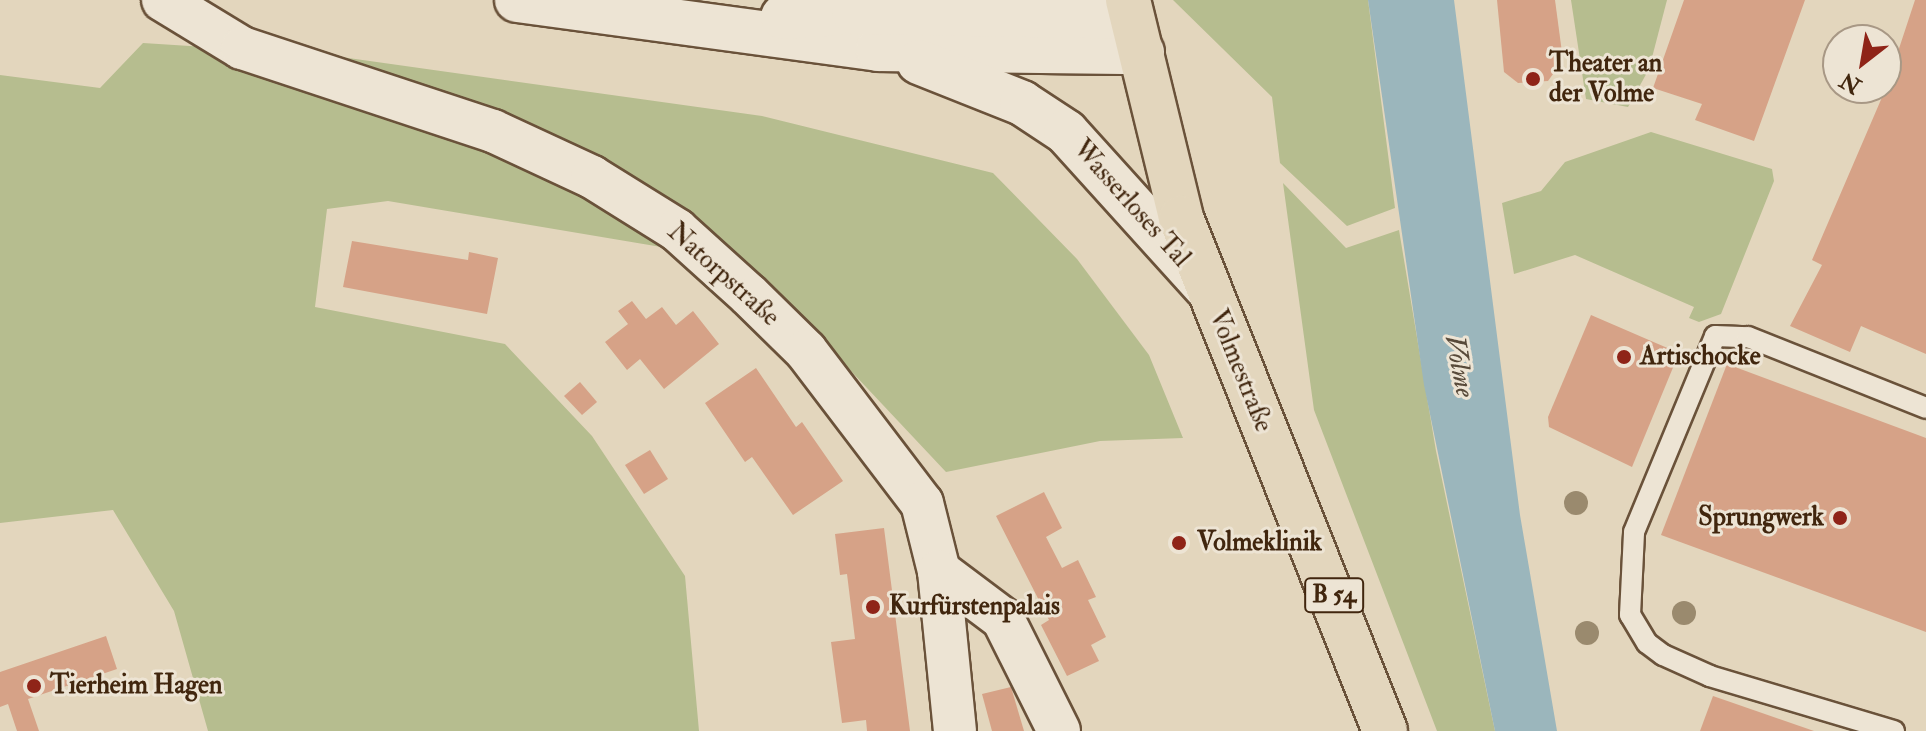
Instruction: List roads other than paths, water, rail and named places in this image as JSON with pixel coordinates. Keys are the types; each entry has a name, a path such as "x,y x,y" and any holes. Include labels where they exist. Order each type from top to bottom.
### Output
{"main road":[{"name":"Wasserloses Tal","path":"517,0 878,49 1022,103 1066,132 1206,287"},
{"name":"Wasserloses Tal","path":"958,13 999,0"},
{"name":"Wasserloses Tal","path":"689,23 854,12 958,13 1134,23"},
{"name":"Wasserloses Tal","path":"878,49 1134,23"},
{"name":"Volmestraße","path":"1134,23 1181,218 1385,731"}],"street":[{"name":"Natorpstraße","path":"163,0 195,24 242,48 493,131 592,177 677,230 806,351 922,503 939,571 955,731"},
{"path":"939,571 1003,619 1059,731"}],"lane":[{"path":"1894,731 1710,676 1663,655 1647,643 1630,615 1634,532 1715,336 1748,337 1926,408"}],"water":[{"name":"Volme","path":"1368,0 1454,0 1520,515 1557,731 1495,731 1424,385"}],"place":[{"name":"Theater an der Volme","path":"1533,79"},
{"name":"Artischocke","path":"1624,357"},
{"name":"Sprungwerk","path":"1840,518"},
{"name":"Volmeklinik","path":"1179,543"},
{"name":"Kurfürstenpalais","path":"873,607"},
{"name":"Tierheim Hagen","path":"34,686"}]}
